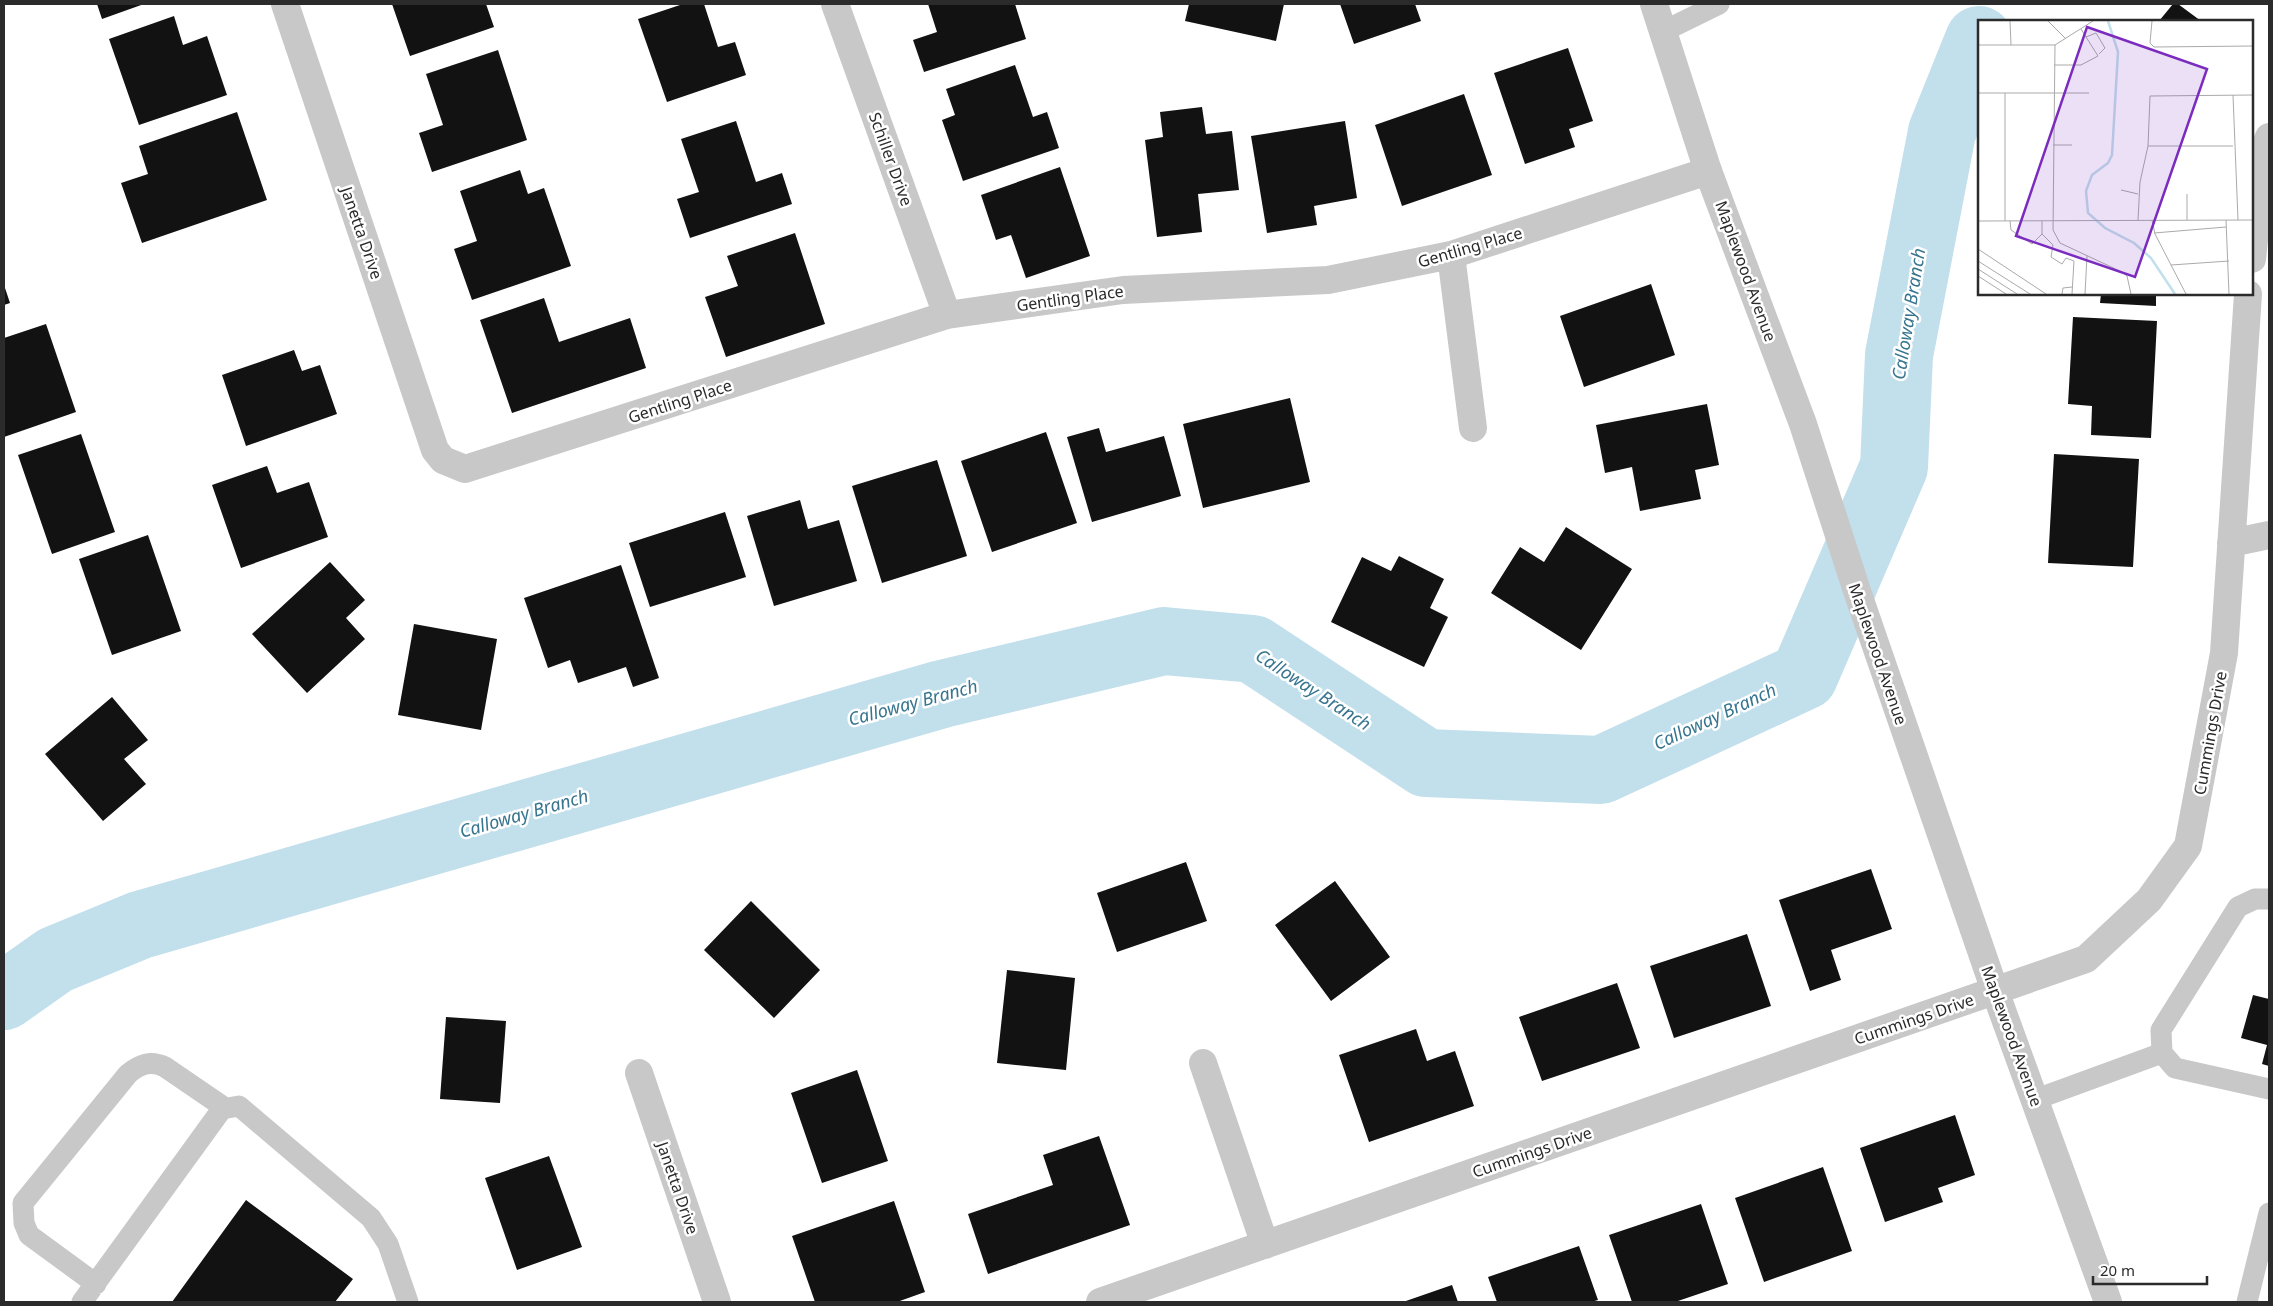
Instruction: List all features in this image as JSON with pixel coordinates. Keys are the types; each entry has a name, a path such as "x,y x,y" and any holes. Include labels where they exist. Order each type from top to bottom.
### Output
{"street":[{"name":"Janetta Drive","path":"285,4 435,450 443,460"},
{"name":"Schiller Drive","path":"835,4 947,315"},
{"name":"Maplewood Avenue","path":"1654,4 1708,171 1803,424 1907,737 1995,991 2108,1302"},
{"path":"2253,249 2263,152 2269,137"},
{"name":"Gentling Place","path":"443,460 464,469 947,315 1123,290 1328,280 1451,255 1708,171"},
{"path":"1451,255 1473,428"},
{"name":"Cummings Drive","path":"1100,1302 2086,959 2149,900 2188,846 2224,653 2243,338 2248,295"},
{"path":"2231,543 2269,535"},
{"path":"1203,1063 1265,1245"},
{"name":"Janetta Drive","path":"639,1073 717,1302"}],"lane":[{"path":"1664,31 1719,4"},
{"path":"2269,899 2255,898 2238,907 2161,1030 2162,1053 2175,1068 2269,1089"},
{"path":"2034,1100 2162,1053"},
{"path":"96,1284 29,1235 24,1223 23,1203 128,1074 137,1067 154,1062 165,1067 225,1108 239,1106 371,1218 388,1244 408,1302"},
{"path":"82,1302 225,1108"},
{"path":"2247,1302 2269,1213"}],"building":[{"path":"97,4 144,4 102,19"},
{"path":"392,4 486,4 494,27 410,56"},
{"path":"683,4 704,4 718,47 735,42 746,75 667,102 638,19"},
{"path":"928,4 1015,4 1026,39 924,72 913,40 937,32"},
{"path":"1189,4 1284,4 1276,41 1185,21"},
{"path":"1340,4 1415,4 1421,21 1354,44"},
{"path":"2173,4 2178,4 2200,20 2160,20"},
{"path":"174,16 183,45 207,36 227,95 139,125 109,39"},
{"path":"1568,48 1593,121 1569,129 1575,147 1525,164 1494,73"},
{"path":"498,50 527,140 432,172 419,133 443,125 426,74"},
{"path":"1015,65 1033,117 1047,112 1059,148 963,181 942,120 955,115 946,89"},
{"path":"1464,94 1492,175 1402,206 1375,125"},
{"path":"1202,107 1206,134 1232,131 1239,190 1198,194 1202,232 1157,237 1145,140 1163,137 1160,112"},
{"path":"237,112 267,200 142,243 121,183 148,174 139,146"},
{"path":"736,121 756,182 782,173 792,204 690,238 677,199 699,192 681,139"},
{"path":"1345,121 1357,198 1314,206 1317,225 1267,233 1251,136"},
{"path":"1060,167 1090,256 1026,278 1011,235 996,240 981,195"},
{"path":"520,170 528,194 544,188 571,266 472,300 454,249 477,241 460,191"},
{"path":"795,233 825,324 726,357 705,297 738,286 727,256"},
{"path":"1651,284 1675,355 1584,387 1560,316"},
{"path":"4,285 10,303 4,305"},
{"path":"2101,295 2156,295 2156,306 2100,303"},
{"path":"544,298 559,342 630,318 646,368 512,413 480,320"},
{"path":"2073,317 2157,321 2151,438 2091,435 2092,406 2068,404"},
{"path":"46,324 76,412 4,437 4,338"},
{"path":"294,350 302,371 320,365 337,414 246,446 222,375"},
{"path":"1290,398 1310,482 1203,508 1183,424"},
{"path":"1707,404 1719,465 1695,470 1701,499 1640,511 1632,467 1605,473 1596,425"},
{"path":"1099,428 1106,452 1164,436 1181,496 1092,522 1067,437"},
{"path":"1046,432 1077,523 992,552 961,461"},
{"path":"81,434 115,532 52,554 18,455"},
{"path":"2054,454 2139,459 2133,567 2048,563"},
{"path":"937,460 967,556 882,583 852,486"},
{"path":"267,466 277,493 309,482 328,537 241,568 212,485"},
{"path":"800,500 808,529 839,520 857,581 774,606 747,516"},
{"path":"725,512 746,577 650,607 629,543"},
{"path":"1566,527 1632,569 1581,650 1491,593 1520,547 1544,562"},
{"path":"148,535 181,631 112,655 79,559"},
{"path":"1399,556 1444,579 1430,608 1448,617 1424,667 1331,622 1362,557 1391,571"},
{"path":"330,562 365,600 346,618 365,639 307,693 252,634"},
{"path":"621,565 659,678 633,687 626,667 578,683 570,660 548,668 524,598"},
{"path":"414,624 497,639 481,730 398,715"},
{"path":"112,697 148,740 124,759 146,784 103,821 45,754"},
{"path":"1186,862 1207,921 1117,952 1097,893"},
{"path":"1871,869 1892,929 1831,950 1841,980 1810,991 1779,900"},
{"path":"1335,881 1390,957 1331,1001 1275,925"},
{"path":"751,901 820,970 774,1018 704,950"},
{"path":"1747,934 1771,1006 1674,1038 1650,966"},
{"path":"1007,970 1075,978 1066,1070 997,1063"},
{"path":"1617,983 1640,1048 1542,1081 1519,1017"},
{"path":"2253,995 2269,999 2269,1066 2262,1064 2267,1045 2241,1038"},
{"path":"446,1017 506,1021 500,1103 440,1099"},
{"path":"1416,1029 1427,1061 1455,1051 1474,1106 1369,1142 1339,1055"},
{"path":"857,1070 888,1161 822,1183 791,1093"},
{"path":"1955,1115 1975,1175 1938,1188 1943,1202 1885,1222 1860,1148"},
{"path":"1099,1136 1130,1225 988,1274 968,1214 1053,1185 1043,1155"},
{"path":"549,1156 582,1247 517,1270 485,1178"},
{"path":"1823,1167 1852,1251 1764,1282 1735,1198"},
{"path":"246,1200 353,1279 335,1302 172,1302"},
{"path":"894,1201 925,1292 897,1302 815,1302 792,1236"},
{"path":"1701,1204 1728,1284 1675,1302 1632,1302 1609,1235"},
{"path":"1579,1246 1598,1300 1591,1302 1497,1302 1488,1277"},
{"path":"1452,1285 1458,1302 1403,1302"}],"waterway":[{"name":"Calloway Branch","path":"4,996 55,960 140,925 942,694 1164,641 1253,649 1426,763 1601,770 1804,676 1894,467 1899,355 1942,132 1978,42"}]}
